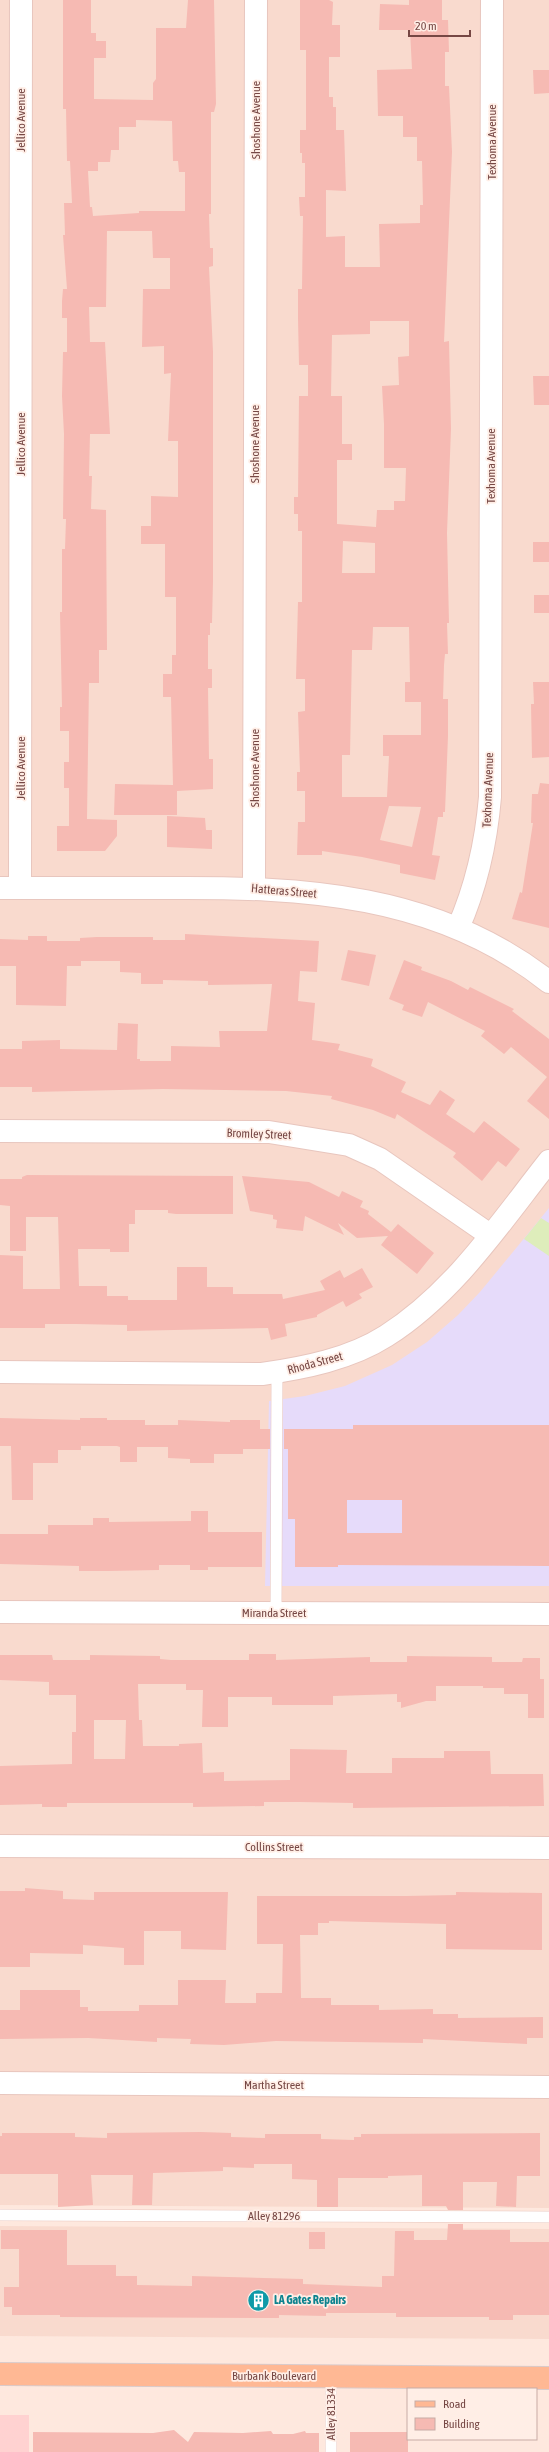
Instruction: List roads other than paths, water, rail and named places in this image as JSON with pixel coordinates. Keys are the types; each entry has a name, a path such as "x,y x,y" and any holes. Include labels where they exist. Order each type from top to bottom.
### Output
{"main road":[{"name":"Burbank Boulevard","path":"0,2374 549,2378"}],"street":[{"name":"Jellico Avenue","path":"10,888 21,0"},
{"name":"Shoshone Avenue","path":"254,887 256,0"},
{"name":"Texhoma Avenue","path":"458,928 469,903 482,859 490,797 492,0"},
{"name":"Hatteras Street","path":"10,888 254,887 309,892 370,901 413,912 458,928 536,972 549,982"},
{"name":"Bromley Street","path":"0,1131 269,1132 349,1145 380,1159 490,1236"},
{"name":"Rhoda Street","path":"0,1372 262,1374 296,1369 342,1357 385,1337 426,1306 465,1267 549,1161"},
{"name":"Miranda Street","path":"0,1612 549,1614"},
{"name":"Collins Street","path":"0,1846 549,1848"},
{"name":"Martha Street","path":"0,2083 549,2087"}],"lane":[{"path":"276,1613 277,1372"},
{"name":"Alley 81296","path":"0,2215 549,2218"},
{"name":"Alley 81334","path":"331,2377 331,2452"}],"place":[{"name":"LA Gates Repairs","path":"259,2300"}]}
